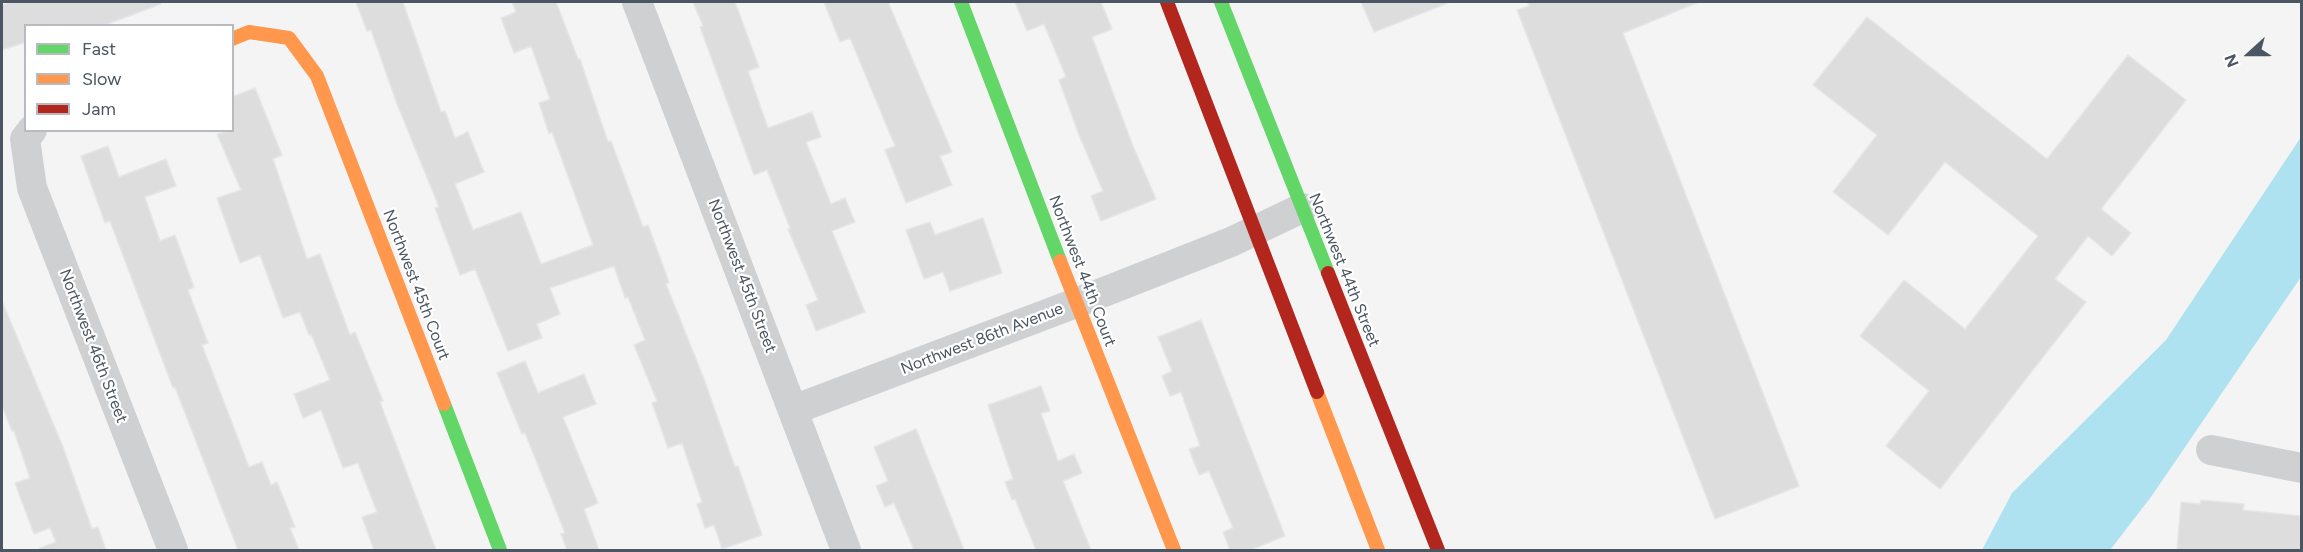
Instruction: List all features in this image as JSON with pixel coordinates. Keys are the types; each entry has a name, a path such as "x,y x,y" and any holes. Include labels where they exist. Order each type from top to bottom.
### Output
{"street":[{"name":"Northwest 45th Street","path":"637,2 846,550"},
{"name":"Northwest 44th Court","path":"961,2 1076,303 1174,550"},
{"path":"1167,2 1378,550"},
{"name":"Northwest 44th Street","path":"1221,2 1438,550"},
{"name":"Northwest 45th Court","path":"234,38 249,32 289,38 317,76 500,550"},
{"name":"Northwest 46th Street","path":"28,135 32,188 173,550"},
{"name":"Northwest 86th Avenue","path":"793,410 1076,303 1256,230 1302,208"},
{"path":"2211,450 2301,468"}],"water":[{"path":"2301,137 2301,277 2151,497 2110,550 1982,550 2012,493 2166,340"}],"building":[{"path":"10,2 160,2 161,4 107,24 24,24 24,43 2,50 2,5"},
{"path":"356,2 403,2 441,112 445,111 455,138 468,132 484,172 455,184 473,230 521,212 541,264 593,245 552,132 549,134 539,103 550,99 531,46 514,53 501,18 516,12 512,2 556,2 578,59 580,59 608,142 611,141 643,227 648,225 669,282 666,284 704,379 735,467 738,466 762,535 722,549 714,525 705,528 697,504 702,502 682,443 668,448 652,403 657,401 634,345 645,340 628,297 625,298 614,266 550,288 560,314 537,324 542,338 508,351 475,269 460,275 435,208 439,207 397,104 371,30 367,31"},
{"path":"693,2 735,2 759,67 748,71 768,128 812,112 821,137 806,142 831,204 845,198 855,222 832,231 865,312 816,331 806,305 818,300 788,229 790,228 767,170 754,175"},
{"path":"824,2 888,2 952,152 940,156 952,185 906,203 885,150 895,146 850,38 840,42"},
{"path":"1015,2 1101,2 1112,29 1092,37 1133,146 1156,199 1101,221 1091,196 1103,191 1059,80 1066,77 1044,24 1027,31"},
{"path":"1361,2 1448,2 1448,3 1374,32"},
{"path":"1527,2 1699,2 1623,33 1799,486 1715,519 1517,10 1529,6"},
{"path":"1867,17 2047,159 2128,55 2186,100 2101,209 2131,233 2112,256 2088,236 2055,279 2086,302 1940,489 1886,446 1929,391 1860,336 1904,280 1965,329 2038,236 1945,162 1888,235 1833,192 1877,135 1813,85"},
{"path":"255,88 282,155 273,159 307,259 320,254 350,335 355,332 383,401 380,402 436,550 374,550 362,517 377,512 358,463 343,468 321,410 303,418 294,394 330,380 300,312 283,318 260,255 240,263 217,198 241,190 217,134 234,132 234,96"},
{"path":"108,146 119,177 166,159 176,186 145,197 160,241 175,235 194,287 188,290 208,343 202,345 249,467 262,462 271,485 277,482 295,527 290,528 299,550 238,550 175,387 173,388 110,221 105,223 81,156"},
{"path":"983,218 1002,273 950,291 943,272 924,279 906,230 930,222 935,235"},
{"path":"2,301 63,447 92,529 98,527 106,550 40,550 56,542 50,528 34,534 15,483 30,478 14,431 12,431 2,406"},
{"path":"1201,320 1285,536 1250,550 1230,550 1223,532 1233,528 1209,471 1199,475 1189,449 1200,446 1181,392 1170,396 1162,376 1172,371 1158,337"},
{"path":"525,361 538,393 584,374 596,404 563,417 598,503 584,509 599,550 567,550 561,534 565,533 525,433 522,434 497,373"},
{"path":"1041,386 1050,411 1041,413 1058,461 1074,454 1082,473 1063,481 1091,550 1036,550 1015,499 1012,500 1005,482 1013,479 988,405"},
{"path":"916,429 964,550 914,550 894,503 885,507 876,486 888,481 874,447"},
{"path":"2201,500 2244,504 2243,510 2301,516 2301,550 2177,550 2181,502 2200,504"}],"traffic: fast":[{"path":"961,2 1060,261"},
{"path":"1221,2 1328,273"},
{"path":"444,404 500,550"}],"traffic: slow":[{"path":"234,38 249,32 289,38 317,76 444,404"},
{"path":"1060,261 1174,550"},
{"path":"1317,392 1378,550"}],"traffic: jam":[{"path":"1167,2 1317,392"},
{"path":"1328,273 1438,550"}]}
